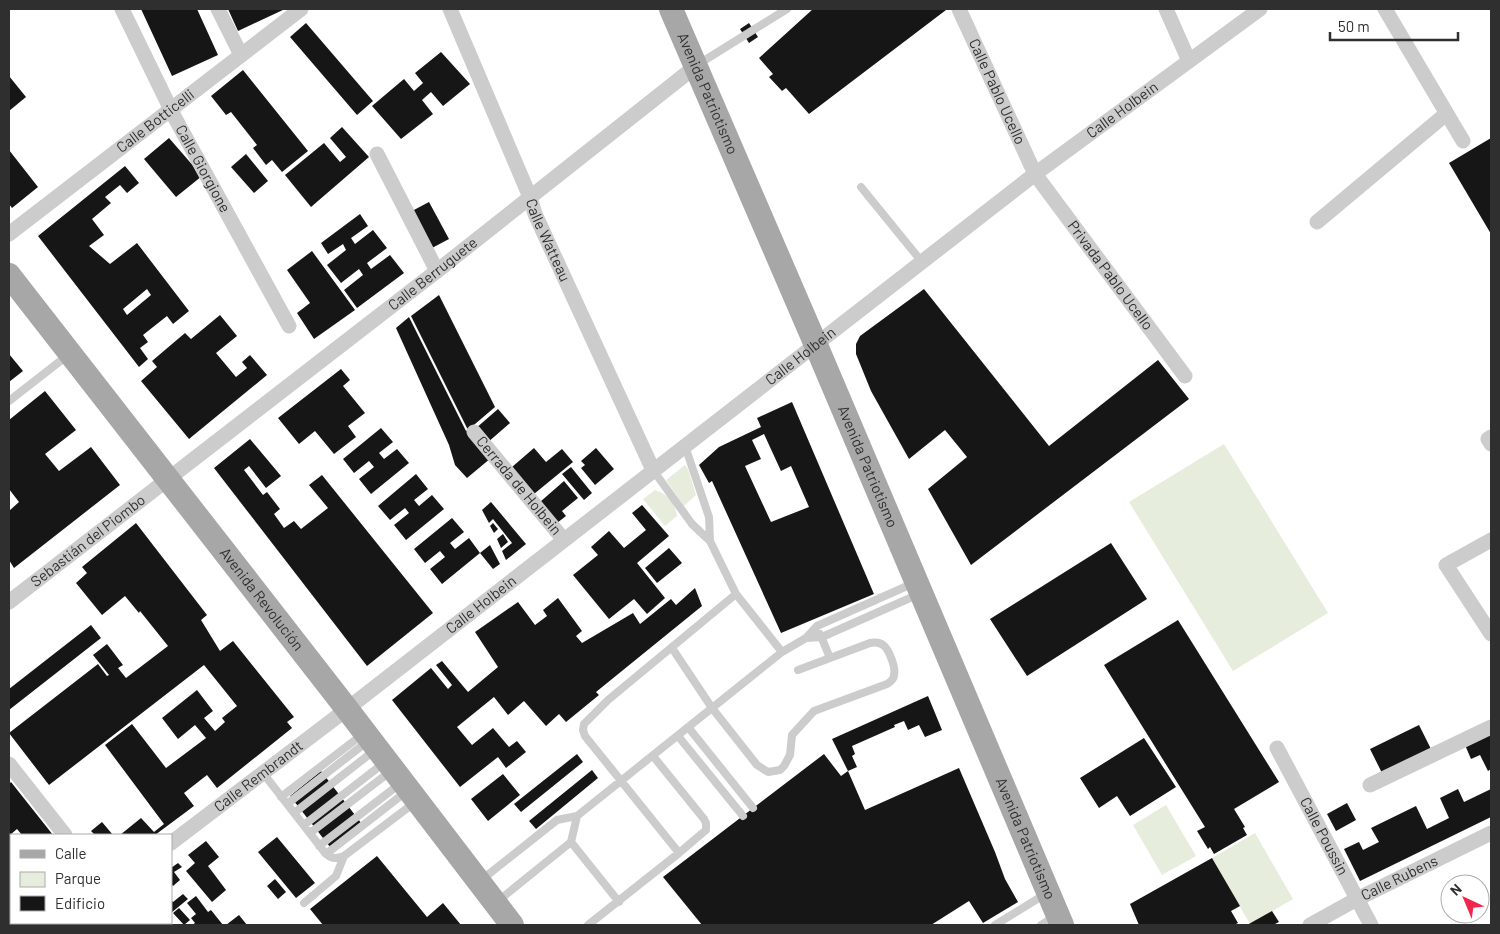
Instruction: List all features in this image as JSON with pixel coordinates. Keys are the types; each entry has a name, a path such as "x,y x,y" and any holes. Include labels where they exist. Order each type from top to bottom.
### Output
{"main road":[{"name":"Avenida Patriotismo","path":"671,9 1048,893 1053,922"},
{"name":"Avenida Revolución","path":"9,275 347,709 512,925"}],"street":[{"name":"Calle Giorgione","path":"122,9 171,109 289,326"},
{"path":"218,9 241,55"},
{"name":"Calle Botticelli","path":"9,234 301,9"},
{"name":"Calle Watteau","path":"450,9 530,197 535,214 653,470"},
{"name":"Calle Pablo Ucello","path":"959,9 1035,174"},
{"path":"1166,9 1189,61"},
{"name":"Calle Holbein","path":"347,709 1035,174 1260,9"},
{"path":"1385,9 1462,141"},
{"name":"Calle Berruguete","path":"168,480 438,271 696,66"},
{"path":"1317,222 1446,114"},
{"path":"377,154 438,271"},
{"name":"Privada Pablo Ucello","path":"1035,174 1185,376"},
{"name":"Cerrada de Holbein","path":"474,432 564,540"},
{"path":"1491,437 1488,439 1491,444"},
{"name":"Sebastián del Piombo","path":"9,602 168,480"},
{"path":"1491,540 1446,565 1491,634"},
{"name":"Calle Rembrandt","path":"172,842 347,709"},
{"path":"1370,785 1491,727"},
{"name":"Calle Poussin","path":"1277,748 1371,925"},
{"path":"9,764 64,834"},
{"name":"Calle Rubens","path":"1310,925 1357,899 1491,833"}],"lane":[{"path":"696,66 787,9"},
{"path":"861,187 922,262"},
{"path":"9,401 70,354"},
{"path":"685,446 708,517 710,541"},
{"path":"653,470 692,524 710,541 736,594 782,652"},
{"path":"479,883 557,820 577,816 782,652 806,638 817,626 918,588"},
{"path":"806,638 822,637 918,588"},
{"path":"679,853 586,736 584,724 608,700 736,594"},
{"path":"817,626 830,658"},
{"path":"672,648 712,708 757,765 764,770 774,771 784,766 790,755 792,735 814,711 886,684 892,681 895,674 886,650 883,645 877,642 798,670"},
{"path":"688,728 753,808"},
{"path":"678,736 743,816"},
{"path":"588,925 704,832 706,823 653,756"},
{"path":"281,797 390,765"},
{"path":"287,804 390,765"},
{"path":"294,813 390,765"},
{"path":"304,826 390,765"},
{"path":"310,834 390,765"},
{"path":"320,846 390,765"},
{"path":"326,854 390,765"},
{"path":"304,903 336,876 344,856 390,765"},
{"path":"263,773 326,854 331,858 338,859 344,856"},
{"path":"495,903 571,842 577,816"},
{"path":"571,842 619,902"},
{"path":"995,925 1048,893"}],"green space":[{"path":"1224,444 1328,613 1233,671 1129,502"},
{"path":"685,465 696,495 684,506 666,480"},
{"path":"655,490 673,503 676,511 677,516 665,526 643,499"},
{"path":"1166,805 1196,856 1162,875 1133,825"},
{"path":"1255,833 1293,899 1250,924 1212,858"}],"building":[{"path":"141,9 197,9 218,55 172,76"},
{"path":"228,9 285,9 238,31"},
{"path":"813,9 946,10 809,114 786,88 782,91 769,77 773,74 759,58"},
{"path":"306,23 373,101 357,115 290,37"},
{"path":"749,23 758,37 749,43 740,29"},
{"path":"441,52 470,84 443,106 431,92 422,100 433,114 401,139 372,106 404,79 414,91 423,83 415,73"},
{"path":"243,70 308,151 282,172 272,160 266,165 253,148 257,145 231,112 226,115 211,96"},
{"path":"9,76 26,97 9,111"},
{"path":"342,127 369,157 311,207 285,175 324,143 340,162 346,157 330,138"},
{"path":"169,138 202,176 176,197 144,159"},
{"path":"1491,138 1491,234 1449,163"},
{"path":"9,150 38,187 12,208 9,204"},
{"path":"246,154 268,181 254,193 231,167"},
{"path":"125,166 139,183 127,193 120,185 105,197 111,203 92,219 104,235 89,246 110,264 137,243 189,311 173,324 167,316 143,335 148,342 140,348 148,359 139,367 38,236","holes":["147,289 151,295 127,315 123,309"]},
{"path":"429,202 449,239 432,248 412,211"},
{"path":"360,214 368,226 351,238 355,244 373,230 387,248 367,263 371,269 390,255 404,273 357,308 344,290 363,275 359,269 341,283 327,265 346,250 343,244 328,254 321,243"},
{"path":"312,251 355,310 314,339 297,313 310,303 287,270"},
{"path":"924,289 1049,446 1158,360 1189,399 971,565 928,489 967,457 945,430 909,459 871,391 856,354 856,344 860,336"},
{"path":"439,295 495,407 468,430 411,316"},
{"path":"220,315 237,336 216,353 236,377 247,368 242,362 250,355 267,375 189,439 141,381 157,367 152,361 185,333 191,339"},
{"path":"409,317 466,431 468,430 491,458 467,478 455,465 449,445 396,328"},
{"path":"9,354 23,371 9,382"},
{"path":"341,369 350,380 343,386 365,413 348,426 356,437 334,454 315,431 299,444 278,418"},
{"path":"45,391 76,430 45,454 59,471 91,447 120,485 14,568 9,560 9,511 19,502 9,489 9,420"},
{"path":"792,402 874,594 781,633 712,481 709,483 699,465 719,447 761,427 757,418","holes":["764,434 781,471 791,466 809,507 771,522 745,466 761,459 752,440"]},
{"path":"498,409 510,423 487,443 475,429"},
{"path":"381,428 393,442 379,453 384,459 397,449 409,463 371,494 359,479 374,467 369,461 354,473 343,459"},
{"path":"250,439 281,476 266,488 249,466 244,470 263,495 267,492 280,509 274,514 284,528 294,521 301,529 328,508 309,485 322,475 433,613 367,666 214,468"},
{"path":"534,448 546,462 562,449 573,462 534,494 512,467"},
{"path":"596,448 614,469 595,485 581,468 585,465 581,461"},
{"path":"571,467 592,493 584,500 562,474"},
{"path":"416,474 428,489 414,500 419,506 432,495 444,509 406,540 394,525 409,513 405,508 390,520 378,506"},
{"path":"564,481 578,498 562,511 566,516 557,523 540,502"},
{"path":"491,502 526,544 506,560 502,551 512,543 493,519 489,523 482,510"},
{"path":"642,505 669,536 637,563 665,598 647,614 634,599 609,619 573,575 598,555 591,547 609,531 624,548 646,530 632,513"},
{"path":"452,518 464,532 450,543 455,549 469,538 480,553 442,584 430,569 445,557 440,551 425,563 414,549"},
{"path":"136,523 207,615 201,620 220,651 233,641 294,717 287,722 292,728 217,788 207,775 184,793 194,806 156,834 121,834 141,818 154,832 164,824 105,745 132,724 166,768 206,738 195,725 178,739 162,718 197,690 213,711 204,718 215,731 225,722 222,718 237,706 204,665 49,785 9,733 98,664 107,676 109,675 93,655 107,644 123,665 118,668 126,678 168,646 140,611 139,613 125,596 102,615 76,583 87,573 82,567"},
{"path":"493,523 498,529 494,533 490,526"},
{"path":"503,534 508,542 501,548 497,539"},
{"path":"1111,543 1147,599 1027,676 990,619"},
{"path":"490,545 500,564 493,569 480,553"},
{"path":"669,548 682,563 657,583 645,568"},
{"path":"695,588 702,606 596,692 599,695 566,722 559,714 546,726 524,701 508,715 494,697 457,727 472,745 493,728 509,747 517,741 526,752 506,768 498,757 460,787 392,700 431,668 448,689 452,685 436,665 442,661 468,692 498,667 475,632 518,602 535,625 547,616 543,610 558,598 582,631 576,636 582,643 633,613 640,624 671,599 676,605"},
{"path":"1178,620 1279,782 1234,809 1245,827 1243,828 1247,835 1214,854 1210,847 1208,849 1197,831 1205,827 1104,665"},
{"path":"91,625 101,638 9,710 9,689"},
{"path":"928,696 942,730 925,737 919,725 908,730 904,721 894,725 895,727 852,746 855,754 852,756 857,767 848,771 832,739"},
{"path":"1419,725 1431,749 1382,773 1370,749"},
{"path":"1491,733 1491,769 1488,771 1480,755 1471,759 1465,745"},
{"path":"1144,738 1176,787 1130,816 1117,796 1099,808 1080,778"},
{"path":"577,754 583,762 521,812 514,804"},
{"path":"824,754 841,776 848,771 865,810 959,768 1005,879 1018,902 983,923 969,901 931,925 702,925 663,877"},
{"path":"592,770 598,778 536,829 529,821"},
{"path":"321,771 365,828 334,852 290,796"},
{"path":"503,774 520,795 488,821 471,799"},
{"path":"11,782 52,834 21,834 17,829 10,834 10,868 9,867 9,784"},
{"path":"1458,789 1464,802 1491,789 1491,817 1360,881 1344,849 1359,842 1363,850 1379,842 1371,828 1416,806 1427,829 1449,818 1440,798"},
{"path":"1347,803 1356,820 1336,831 1327,814"},
{"path":"102,822 112,834 94,834 91,831"},
{"path":"277,837 315,883 296,898 258,852"},
{"path":"206,841 219,857 208,866 226,890 212,902 186,871 195,863 188,855"},
{"path":"377,856 427,917 443,903 461,925 323,925 310,909"},
{"path":"1212,858 1240,906 1231,911 1238,923 1234,925 1139,925 1130,904"},
{"path":"178,863 182,867 174,872 180,880 173,886 172,885 172,867"},
{"path":"275,879 286,892 278,899 267,886"},
{"path":"10,891 9,913 9,892"},
{"path":"183,894 188,899 172,912 173,902"},
{"path":"196,896 208,912 211,910 223,925 192,925 195,923 191,918 196,914 187,903"},
{"path":"179,908 190,920 184,925 173,913"},
{"path":"1272,911 1279,922 1273,925 1247,925"},
{"path":"239,915 247,925 226,925"}]}
